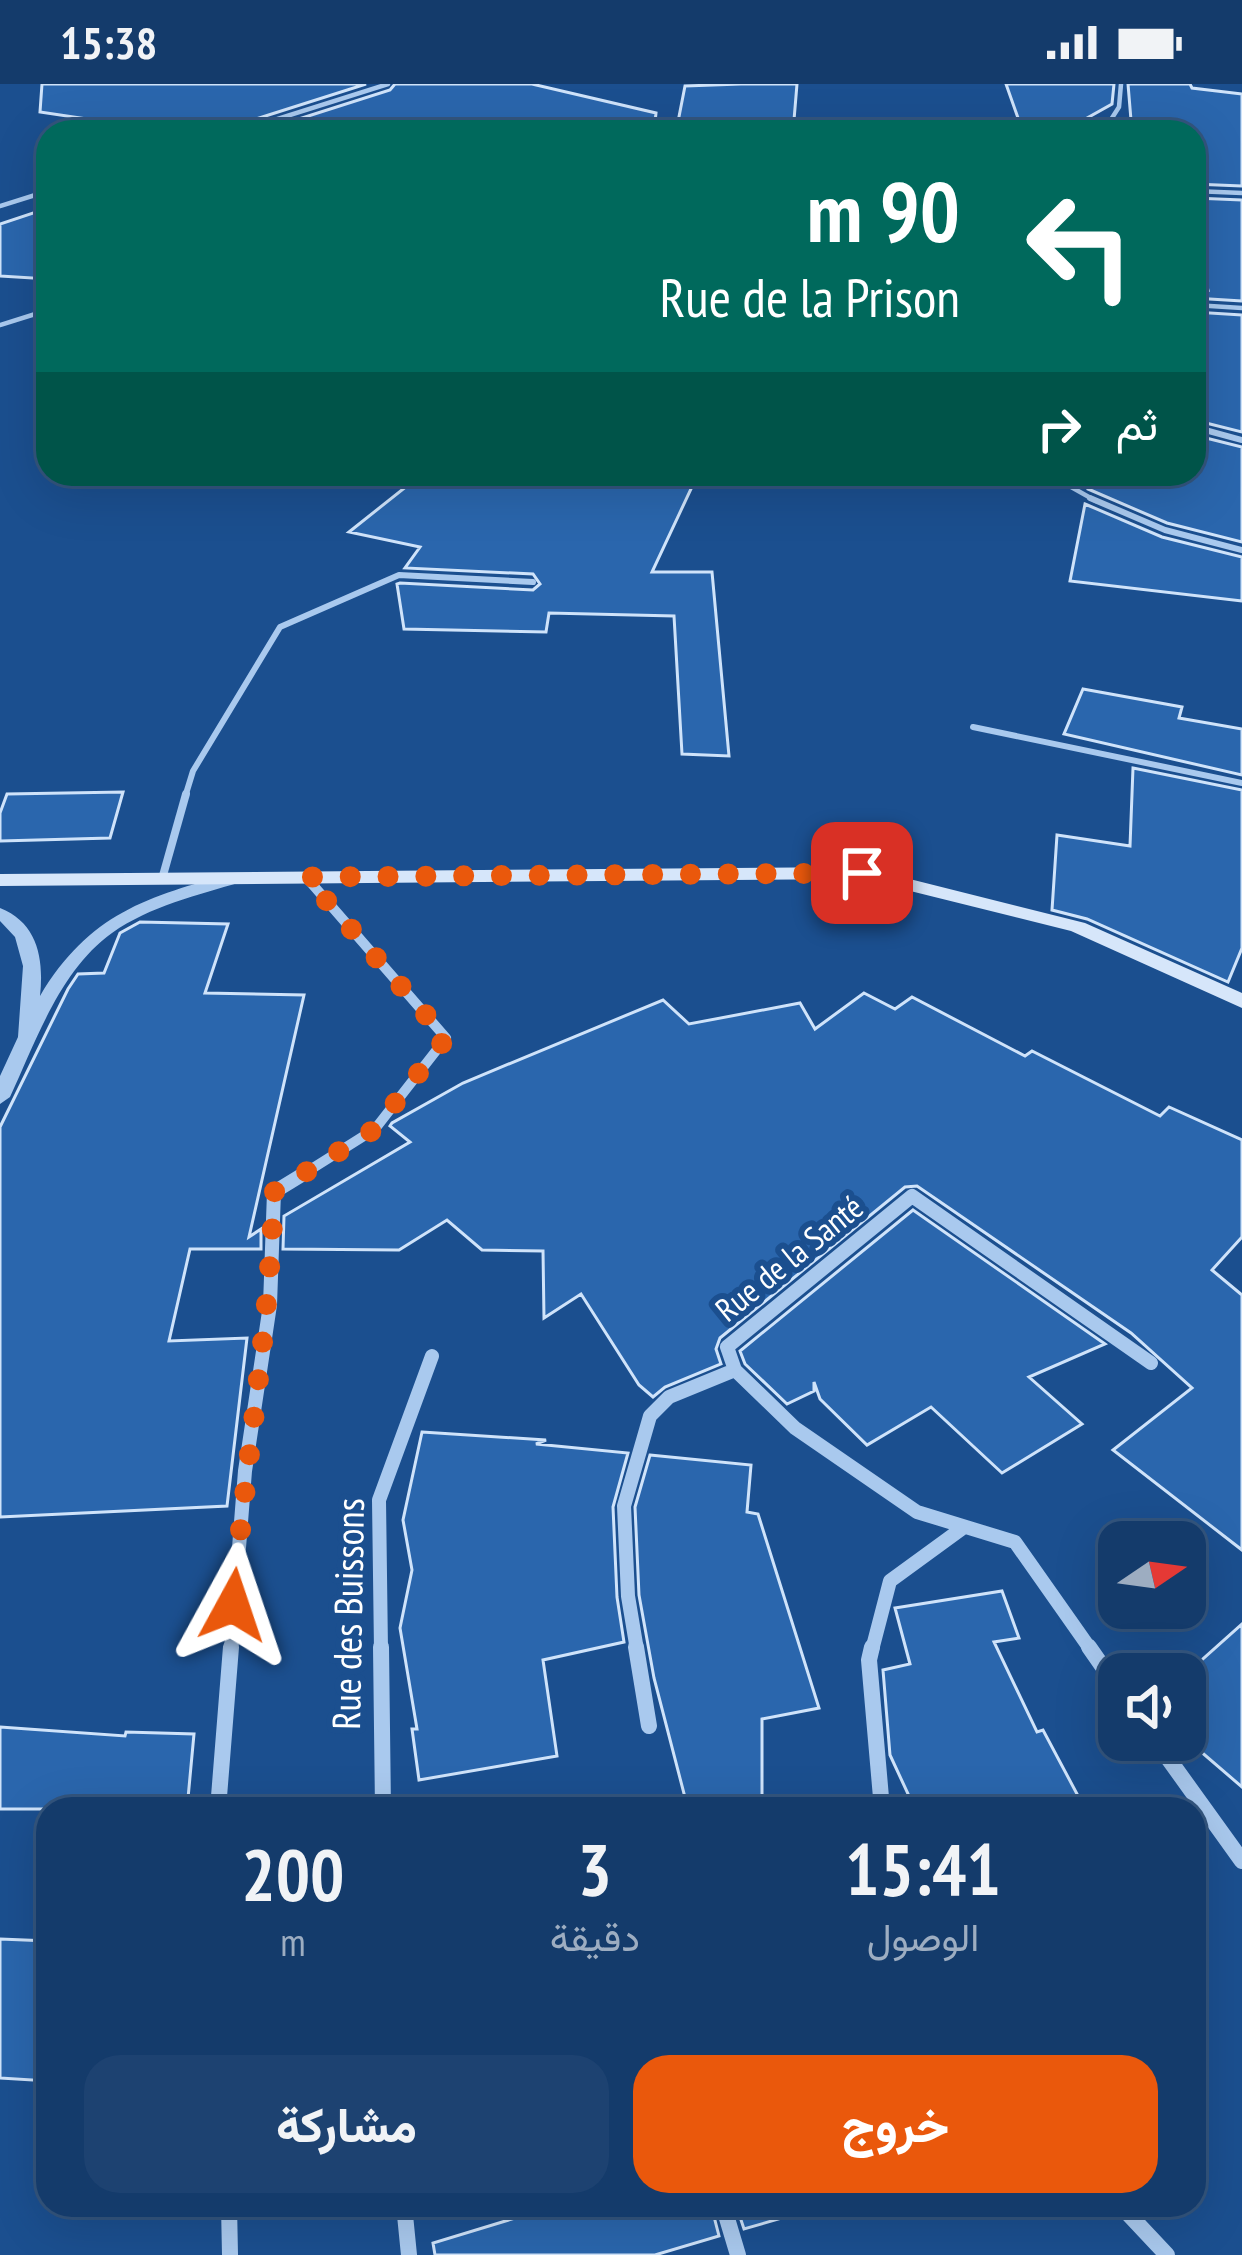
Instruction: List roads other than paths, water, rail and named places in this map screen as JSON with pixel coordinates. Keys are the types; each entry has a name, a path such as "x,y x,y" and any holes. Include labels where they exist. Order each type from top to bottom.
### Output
{"main road":[{"path":"0,880 862,873 1078,927 1242,1001"}],"street":[{"path":"274,120 388,84"},
{"path":"1111,120 1119,107 1121,84"},
{"path":"1206,192 1242,193"},
{"path":"0,206 36,195"},
{"path":"1206,430 1242,440"},
{"path":"219,1797 245,1471 270,1305 274,1192 375,1129 446,1038 306,877"},
{"path":"0,1097 69,968 100,932 151,906 235,878"},
{"path":"0,914 16,922 35,961 24,1046"},
{"name":"Rue de la Santé","path":"1098,1660 1015,1542 917,1512 794,1428 735,1370 727,1347 912,1196 1151,1363"},
{"name":"Rue des Buissons","path":"383,1797 379,1500 432,1357"},
{"path":"649,1726 628,1596 624,1506 650,1416 669,1396 735,1370"},
{"path":"881,1797 868,1660 890,1580 964,1527"},
{"path":"1170,1761 1196,1797"},
{"path":"1206,1812 1242,1862"},
{"path":"229,2217 230,2255"},
{"path":"405,2217 409,2255"},
{"path":"727,2217 738,2255"},
{"path":"1131,2217 1167,2255"}],"lane":[{"path":"1206,306 1242,308"},
{"path":"0,326 36,314"},
{"path":"1066,486 1097,506 1157,531 1242,550"},
{"path":"162,879 193,771 280,627 399,574 533,582"},
{"path":"973,727 1242,783"}]}
